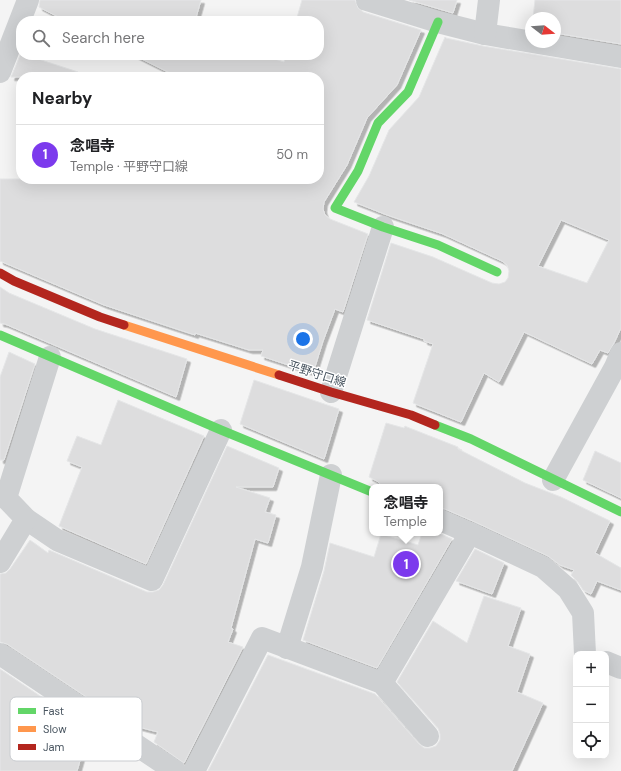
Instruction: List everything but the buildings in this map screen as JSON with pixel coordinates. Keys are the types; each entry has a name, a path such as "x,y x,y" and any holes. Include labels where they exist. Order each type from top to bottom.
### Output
{"street":[{"path":"22,16 28,0"},
{"path":"367,0 438,22 485,34 621,57"},
{"path":"485,34 489,0"},
{"path":"438,22 408,92 378,124 358,171 335,208 383,228 438,245 497,272"},
{"path":"0,72 16,31"},
{"path":"331,392 383,228"},
{"name":"平野守口線","path":"0,273 14,281 100,317 331,392 411,416 471,439 621,512"},
{"path":"0,335 221,430 369,491"},
{"path":"553,480 615,367 621,353"},
{"path":"50,357 6,498 26,518 57,540 152,580 221,430"},
{"path":"287,648 312,567 331,475"},
{"path":"0,562 26,518"},
{"path":"443,521 543,567 568,589 583,613 586,651"},
{"path":"382,683 470,533"},
{"path":"194,771 262,638 382,683 428,736"},
{"path":"0,654 64,697"},
{"path":"609,663 621,668"},
{"path":"142,749 175,771"}],"traffic: fast":[{"path":"438,22 408,92 378,123 358,171 335,208 383,227 438,245 497,272"},
{"path":"0,335 221,430 369,491"},
{"path":"435,425 471,439 621,512"}],"traffic: slow":[{"path":"124,325 279,375"}],"traffic: jam":[{"path":"0,273 14,281 100,317 124,325"},
{"path":"279,375 411,415 435,425"}],"place":[{"name":"念唱寺","path":"406,564"}]}
